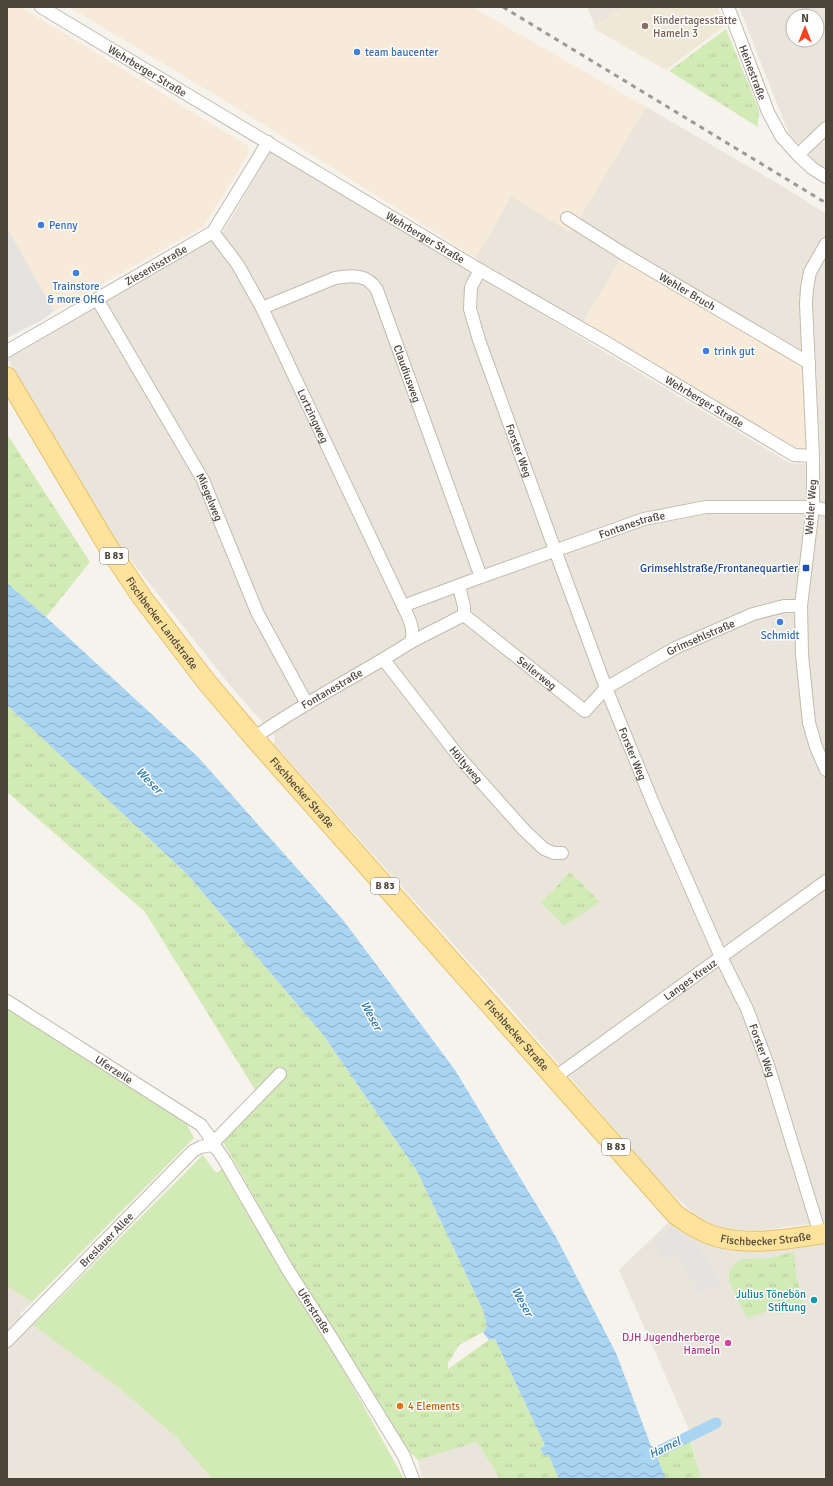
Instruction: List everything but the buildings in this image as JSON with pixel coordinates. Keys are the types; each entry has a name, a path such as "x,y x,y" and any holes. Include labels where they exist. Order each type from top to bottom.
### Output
{"main road":[{"name":"Fischbecker Landstraße","path":"7,377 107,545 141,596 205,680 254,738"},
{"name":"Fischbecker Straße","path":"254,738 676,1215 702,1231 723,1238 746,1241 823,1233"}],"street":[{"name":"Wehrberger Straße","path":"41,7 480,270 607,343 794,455 813,456"},
{"name":"Heinestraße","path":"728,7 768,112 781,136 812,168 826,177"},
{"path":"798,155 826,128"},
{"name":"Ziesenisstraße","path":"7,351 213,232 268,142"},
{"name":"Wehler Bruch","path":"567,218 631,258 809,363"},
{"name":"Lortzingweg","path":"213,232 238,265 262,308 403,606"},
{"name":"Wehler Weg","path":"826,244 810,272 806,288 813,456 813,507 801,606 802,655 809,723 816,747 826,770"},
{"name":"Forster Weg","path":"480,270 471,287 470,309 479,340 606,688 653,803 747,1009 768,1065 823,1233"},
{"name":"Claudiusweg","path":"262,308 335,278 348,275 363,278 372,282 380,298 481,577"},
{"name":"Miegelweg","path":"97,299 203,480 257,612 307,704"},
{"name":"Fontanestraße","path":"403,606 644,519 706,507 813,507 826,510"},
{"path":"459,586 464,607 464,615"},
{"path":"403,606 411,623 413,634 411,642"},
{"name":"Grimsehlstraße","path":"606,688 676,648 753,614 784,606 801,606"},
{"name":"Fontanestraße","path":"254,738 307,704 384,660 411,642 464,615"},
{"name":"Seilerweg","path":"464,615 585,711 606,688"},
{"name":"Höltyweg","path":"384,660 460,758 524,830 544,849 554,853 562,853"},
{"name":"Langes Kreuz","path":"554,1078 826,881"},
{"name":"Uferzeile","path":"7,1001 201,1125 210,1136 211,1145"},
{"path":"211,1145 280,1074"},
{"name":"Breslauer Allee","path":"7,1341 193,1152 201,1147 211,1145"},
{"name":"Uferstraße","path":"211,1145 217,1149 225,1161 288,1270 404,1456 413,1479"}],"shaded area":[{"path":"7,7 21,7 248,146 249,153 204,226 7,338"},
{"path":"69,7 472,7 646,107 571,233 511,196 476,258 242,111"},
{"path":"587,7 625,7 595,26"},
{"path":"625,7 718,7 725,26 666,70 593,28"},
{"path":"739,7 826,7 826,169 815,161 789,134"},
{"path":"646,107 787,189 826,214 826,244 810,272 809,363 624,254 580,328 480,270 476,258 511,196 571,232"},
{"path":"270,151 790,463 821,465 812,289 815,274 826,259 826,1222 755,1231 719,1228 697,1217 662,1184 506,1003 274,744 275,737 229,684 115,540 7,358 222,234"},
{"path":"7,228 54,311 42,320 7,338"},
{"path":"624,254 809,363 813,456 794,455 580,328"},
{"path":"672,1219 701,1241 732,1247 826,1242 826,1479 702,1479 688,1427 619,1270"},
{"path":"673,1227 697,1244 719,1284 699,1293 676,1252 665,1260 654,1244"},
{"path":"7,1286 32,1302 20,1314 119,1388 177,1438 212,1479 7,1479"},
{"path":"477,1442 500,1479 422,1479 418,1460"}],"green space":[{"path":"726,29 759,110 758,127 669,71"},
{"path":"7,434 90,562 46,617 7,583"},
{"path":"7,705 188,875 324,1036 417,1171 483,1310 487,1327 483,1332 459,1345 448,1363 448,1369 489,1340 495,1339 543,1441 545,1446 540,1448 544,1456 548,1454 559,1479 500,1479 477,1442 418,1460 394,1436 294,1268 221,1138 257,1093 145,912 7,792"},
{"path":"570,872 600,902 564,926 541,903"},
{"path":"7,1009 185,1121 194,1138 32,1302 7,1286"},
{"path":"203,1155 216,1173 223,1168 327,1340 404,1479 212,1479 177,1438 119,1388 33,1325"},
{"path":"794,1252 796,1275 804,1305 779,1314 776,1308 747,1318 729,1282 729,1271 735,1263 743,1259 769,1258"},
{"path":"690,1439 702,1479 666,1479 658,1459 658,1455"}],"water":[{"name":"Weser","path":"7,583 198,757 343,920 455,1070 556,1237 616,1353 651,1446 656,1448 658,1452 658,1459 666,1479 559,1479 548,1454 544,1456 540,1448 545,1446 543,1441 495,1339 489,1340 483,1332 487,1327 483,1310 417,1171 324,1036 188,875 7,705"}],"waterway":[{"name":"Hamel","path":"645,1458 716,1423"}],"railway":[{"path":"503,7 826,203"}],"place":[{"name":"Kindertagesstätte Hameln 3","path":"645,26"},
{"name":"team baucenter","path":"357,52"},
{"name":"Penny","path":"41,225"},
{"name":"Trainstore & more OHG","path":"76,273"},
{"name":"trink gut","path":"706,351"},
{"name":"Grimsehlstraße/Frontanequartier","path":"806,568"},
{"name":"Schmidt","path":"780,622"},
{"name":"Julius Tönebön Stiftung","path":"814,1300"},
{"name":"DJH Jugendherberge Hameln","path":"728,1343"},
{"name":"4 Elements","path":"400,1406"}]}
